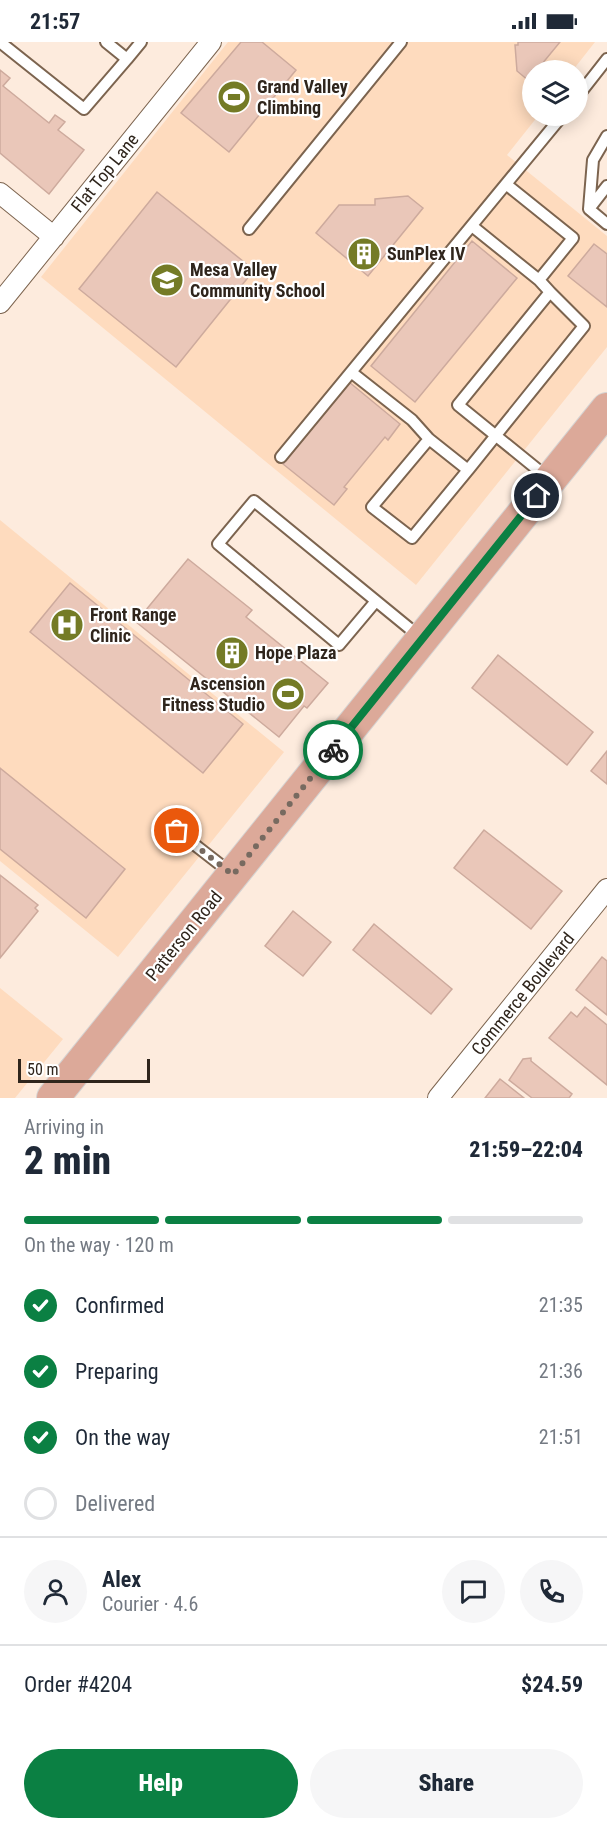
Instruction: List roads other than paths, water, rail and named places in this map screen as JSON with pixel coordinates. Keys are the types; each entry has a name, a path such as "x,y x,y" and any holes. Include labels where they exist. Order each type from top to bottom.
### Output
{"main road":[{"name":"Patterson Road","path":"53,1098 607,409"}],"street":[{"name":"Flat Top Lane","path":"0,303 211,42"},
{"path":"0,193 54,237"},
{"name":"Commerce Boulevard","path":"438,1098 607,889"}],"lane":[{"path":"0,42 84,110 141,42"},
{"path":"106,42 127,59"},
{"path":"249,229 401,42"},
{"path":"588,83 607,59"},
{"path":"281,457 554,126"},
{"path":"589,208 593,160 607,136"},
{"path":"507,185 573,238 539,280"},
{"path":"589,208 606,189"},
{"path":"589,208 607,224"},
{"path":"429,439 372,507 412,538 584,326 539,280 472,226"},
{"path":"550,292 458,405 550,480"},
{"path":"351,372 412,420 429,439 468,470"},
{"path":"376,600 339,645 218,544 254,501 376,600 423,639"},
{"path":"177,831 233,875"}],"place":[{"name":"Grand Valley Climbing","path":"234,97"},
{"name":"SunPlex IV","path":"364,254"},
{"name":"Mesa Valley Community School","path":"167,280"},
{"name":"Front Range Clinic","path":"67,625"},
{"name":"Hope Plaza","path":"232,653"},
{"name":"Ascension Fitness Studio","path":"288,694"}]}
